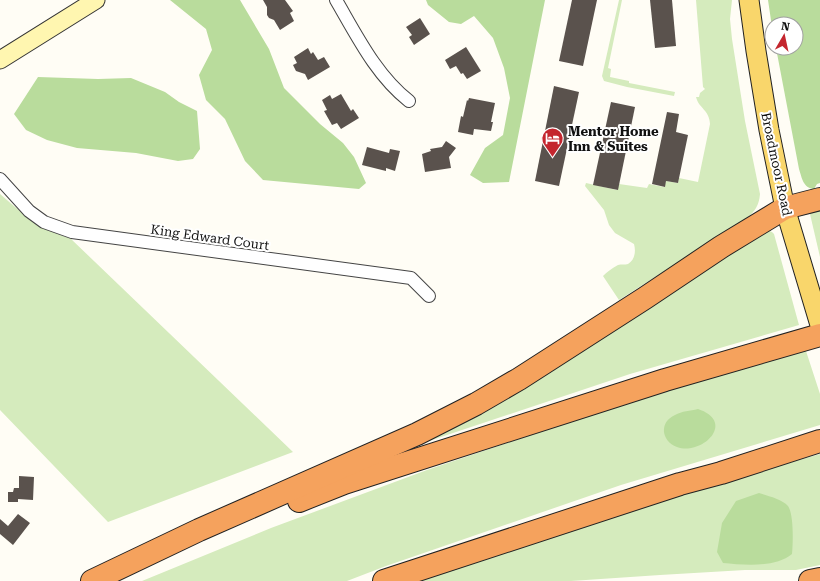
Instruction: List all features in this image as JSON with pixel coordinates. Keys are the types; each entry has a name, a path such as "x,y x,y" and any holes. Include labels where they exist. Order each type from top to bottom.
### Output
{"highway":[{"path":"92,581 199,530 417,434 463,411 519,379 721,247 785,208 820,199"},
{"path":"101,581 344,484 665,380 820,335"},
{"path":"384,581 673,486 820,441"},
{"path":"810,581 820,579"}],"main road":[{"path":"0,60 96,0"},
{"name":"Broadmoor Road","path":"749,0 768,123 785,208 820,325"}],"street":[{"path":"336,0 383,76 395,90 409,101"},
{"name":"King Edward Court","path":"0,179 29,211 44,222 72,232 411,278 429,296"}],"green space":[{"path":"170,0 240,0 269,49 284,88 320,124 343,143 354,157 366,183 359,189 263,180 245,161 225,119 206,100 199,75 212,50 206,29"},
{"path":"426,0 545,0 509,182 483,183 470,175 485,148 503,135 510,98 504,68 493,38 474,16 461,24 449,22 428,5"},
{"path":"619,0 622,0 608,68 611,69 610,77 629,81 629,83 675,92 674,96 604,81 602,76"},
{"path":"696,0 732,0 730,19 732,39 745,121 760,194 759,202 754,211 746,219 619,300 603,276 618,265 628,264 632,260 635,250 634,244 615,233 609,225 604,210 585,186 586,183 617,190 619,184 647,188 649,184 664,187 666,181 678,183 679,178 698,182 710,124 708,115 697,101 696,97 699,97 700,93 705,89 703,87"},
{"path":"768,0 820,0 820,183 817,184 814,189 805,185 799,169 778,56 804,56 804,16 770,16"},
{"path":"38,77 98,79 131,78 165,92 179,102 197,111 200,149 193,159 178,161 136,153 77,148 47,140 26,130 14,114"},
{"path":"0,194 41,226 70,238 293,452 108,522 0,410"},
{"path":"820,207 820,257 810,214 812,210"},
{"path":"767,230 774,234 799,325 630,374 426,442 424,438"},
{"path":"806,351 820,394 820,425 621,485 386,566 347,581 142,581 271,528 427,470 657,394 756,364"},
{"path":"698,409 709,415 715,422 715,429 712,436 696,447 677,447 672,444 665,436 664,427 666,422 678,414"},
{"path":"820,454 820,565 796,570 745,570 571,581 421,581 561,532 671,497"},
{"path":"759,493 779,500 788,506 792,522 792,554 777,562 768,564 750,565 723,563 717,552 722,523 736,501"}],"building":[{"path":"263,0 285,0 293,11 290,13 294,21 280,30 274,20 269,18 267,15 267,7"},
{"path":"572,0 597,0 583,66 559,61"},
{"path":"650,0 672,0 676,46 655,48"},
{"path":"420,18 430,34 414,45 409,37 412,35 406,27"},
{"path":"466,47 481,71 467,79 463,73 461,74 456,66 450,69 445,60"},
{"path":"308,48 311,54 313,52 318,60 324,57 330,67 308,80 305,74 296,71 293,65 297,63 294,57"},
{"name":"Mentor Home Inn & Suites","path":"554,86 579,92 559,186 535,181"},
{"path":"341,94 351,111 353,109 359,118 341,129 337,123 332,125 324,111 327,110 322,100 330,95 332,99"},
{"path":"469,98 495,103 491,122 493,122 491,131 474,129 473,135 458,132 461,116 463,117 467,100 468,101"},
{"name":"Mentor Home Inn & Suites","path":"611,102 635,107 618,190 593,185"},
{"name":"Mentor Home Inn & Suites","path":"667,112 679,114 676,132 688,135 678,183 666,181 665,187 652,184"},
{"path":"446,141 456,148 449,157 451,168 425,172 422,154 431,151 430,149 442,147"},
{"path":"367,147 389,153 390,149 400,151 395,171 386,168 386,171 362,165"},
{"path":"19,476 34,477 33,500 18,499 18,502 8,502 8,492 13,492 14,488 19,488"},
{"path":"18,514 30,523 13,545 0,534 0,519 8,526"}],"place":[{"name":"Mentor Home Inn & Suites","path":"552,158"}]}
